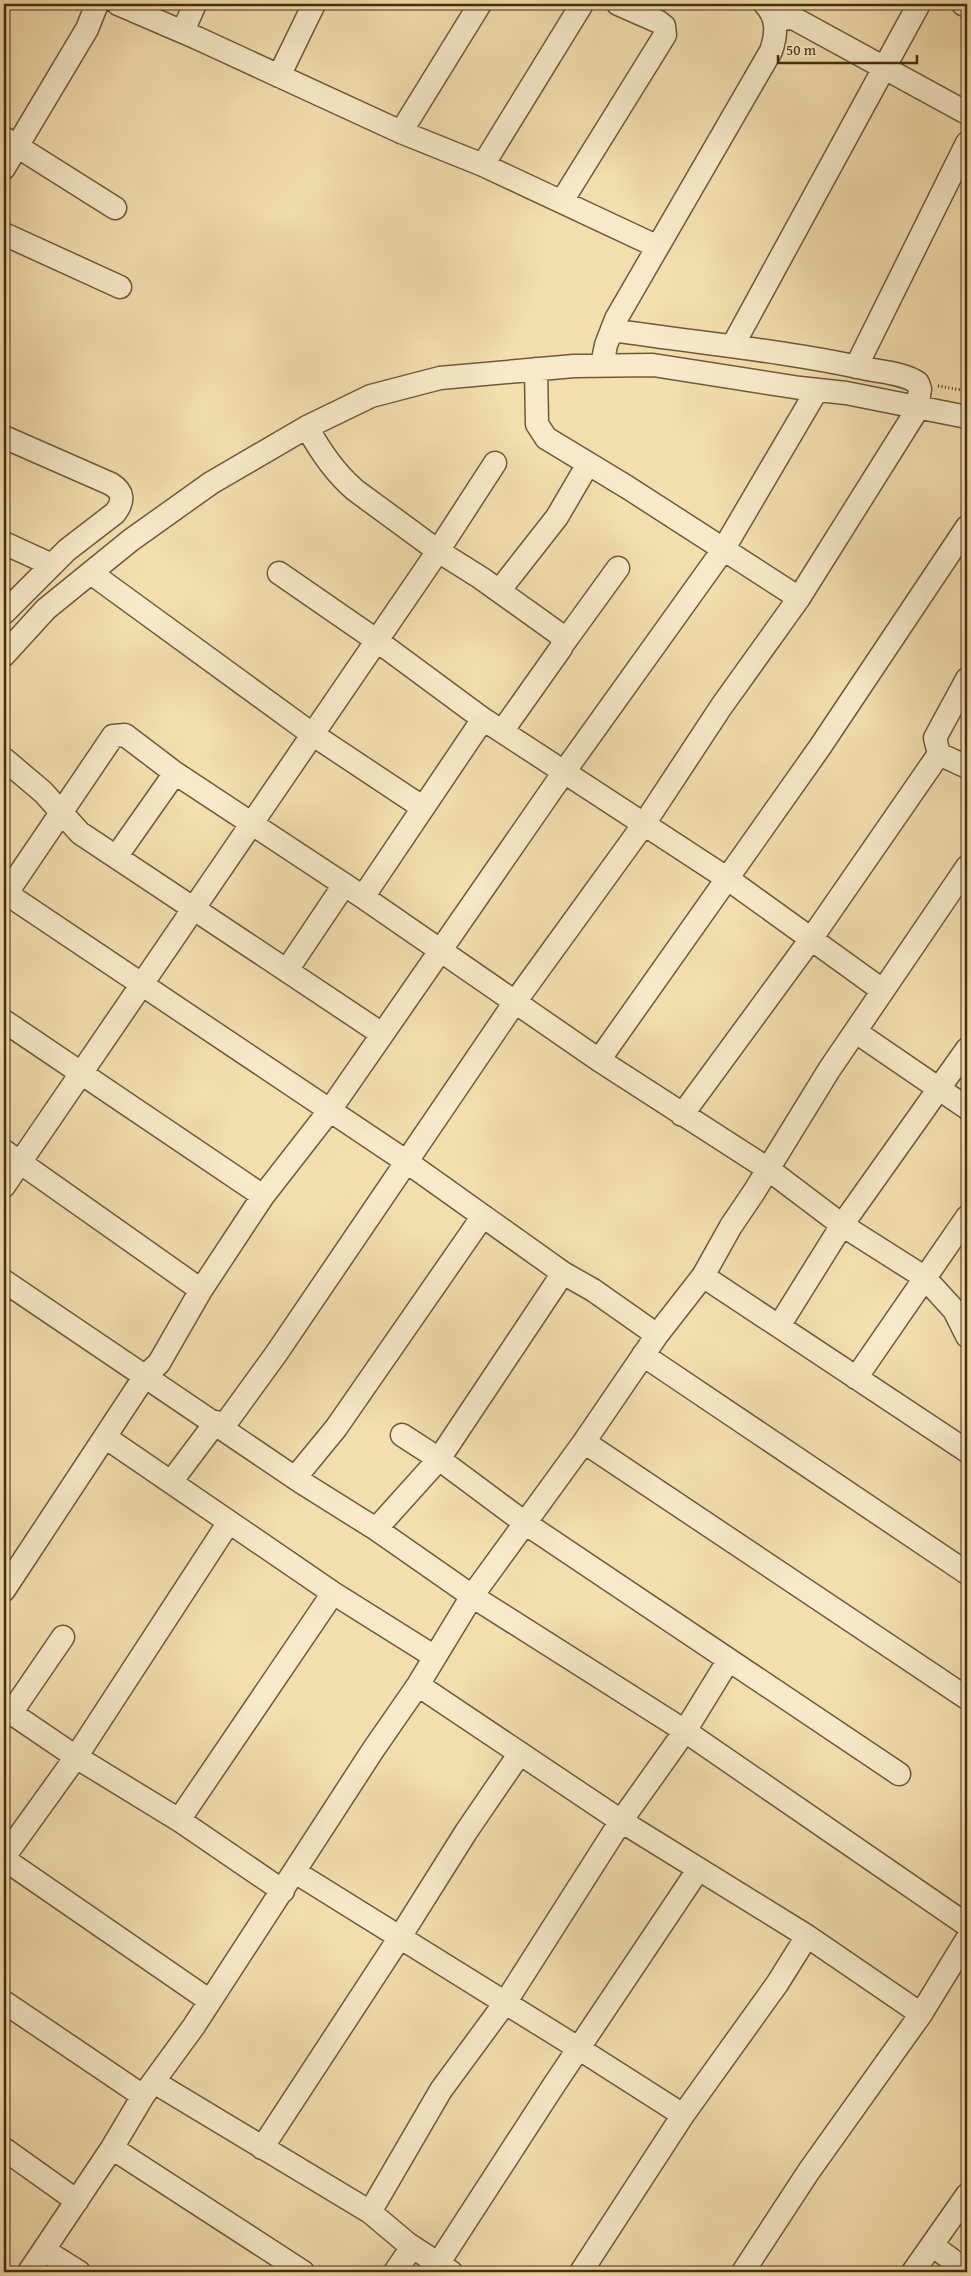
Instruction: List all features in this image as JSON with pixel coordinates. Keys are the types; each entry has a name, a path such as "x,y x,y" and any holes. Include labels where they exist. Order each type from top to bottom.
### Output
{"street":[{"path":"4,168 11,142 87,29 97,4"},
{"path":"118,4 183,31 401,132 483,165 656,246"},
{"path":"183,31 195,4"},
{"path":"279,76 314,4"},
{"path":"401,132 480,4"},
{"path":"483,165 582,4"},
{"path":"562,201 665,35 664,26 641,9 618,4"},
{"path":"732,345 919,4"},
{"path":"963,4 967,6"},
{"path":"606,349 616,319 656,246 771,51 774,42 770,12 795,19 967,113"},
{"path":"11,142 115,208"},
{"path":"856,366 967,143"},
{"path":"4,234 120,287"},
{"path":"4,655 46,609 131,540 211,484 307,427 371,396 440,378 536,369 606,349 732,345 856,366 905,377 918,395 916,413 799,598 721,707 644,824 515,1002 276,1354 171,1482"},
{"path":"606,349 653,365 817,390 846,393 918,395 967,417"},
{"path":"536,369 536,414 537,424 541,432 555,444 799,598"},
{"path":"4,1590 145,1376 159,1362 201,1290 263,1196 330,1110 564,772 723,550 817,390"},
{"path":"307,427 327,460 343,480 438,551 559,632 564,639 563,644"},
{"path":"4,436 111,484 121,492 122,499 115,513 67,550 4,613"},
{"path":"4,1186 12,1156 82,1073 438,551 495,463"},
{"path":"499,591 557,517 588,464"},
{"path":"599,1060 825,739 967,527"},
{"path":"4,543 52,565"},
{"path":"503,730 618,568"},
{"path":"90,573 312,734 422,808"},
{"path":"279,573 376,640 483,719 503,730 728,879 882,990"},
{"path":"682,1115 811,939 939,754 935,738 967,679"},
{"path":"363,897 483,719"},
{"path":"657,1335 593,1290 563,1273 407,1162 4,894 113,736 130,738 175,773 363,897 599,1060 768,1169 842,1225 924,1277 954,1310 967,1336"},
{"path":"939,754 967,767"},
{"path":"4,759 43,792 60,814 80,833 382,1034"},
{"path":"116,857 175,773"},
{"path":"30,2272 112,2148 148,2089 210,2001 373,1750 418,1685 472,1596 584,1442 657,1335 703,1276 731,1226 824,1077 967,867"},
{"path":"287,970 344,885"},
{"path":"4,1021 263,1196"},
{"path":"856,1032 938,1090 967,1108"},
{"path":"779,1326 842,1225 967,1049"},
{"path":"12,1156 201,1290"},
{"path":"295,1478 336,1428 483,1216"},
{"path":"856,1378 967,1217"},
{"path":"376,1529 438,1459 563,1273"},
{"path":"703,1276 967,1451"},
{"path":"4,1282 219,1425 295,1478 376,1529 472,1596 685,1731 967,1925"},
{"path":"644,1354 967,1572"},
{"path":"402,1435 525,1523 899,1774"},
{"path":"104,1437 333,1593 435,1657"},
{"path":"584,1442 967,1698"},
{"path":"210,2001 4,1858 76,1757 229,1522"},
{"path":"178,1820 333,1593"},
{"path":"63,1637 7,1711 76,1757 178,1820 283,1891"},
{"path":"370,2212 441,2090 505,2003 621,1821 685,1731 728,1661"},
{"path":"418,1685 621,1821 807,1936 921,2014"},
{"path":"262,2148 466,1832 520,1753"},
{"path":"4,2002 148,2089 262,2148 370,2212 412,2247 445,2268 578,2048 698,1870"},
{"path":"295,1872 683,2115"},
{"path":"581,2272 683,2115 776,1984 807,1936"},
{"path":"743,2272 810,2171 921,2014 967,1939"},
{"path":"112,2148 304,2272"},
{"path":"4,2149 77,2201"},
{"path":"913,2272 967,2195"},
{"path":"932,2245 967,2271"},
{"path":"394,2272 412,2247"},
{"path":"44,2250 79,2272"}],"path":[{"path":"918,395 967,391"}]}
